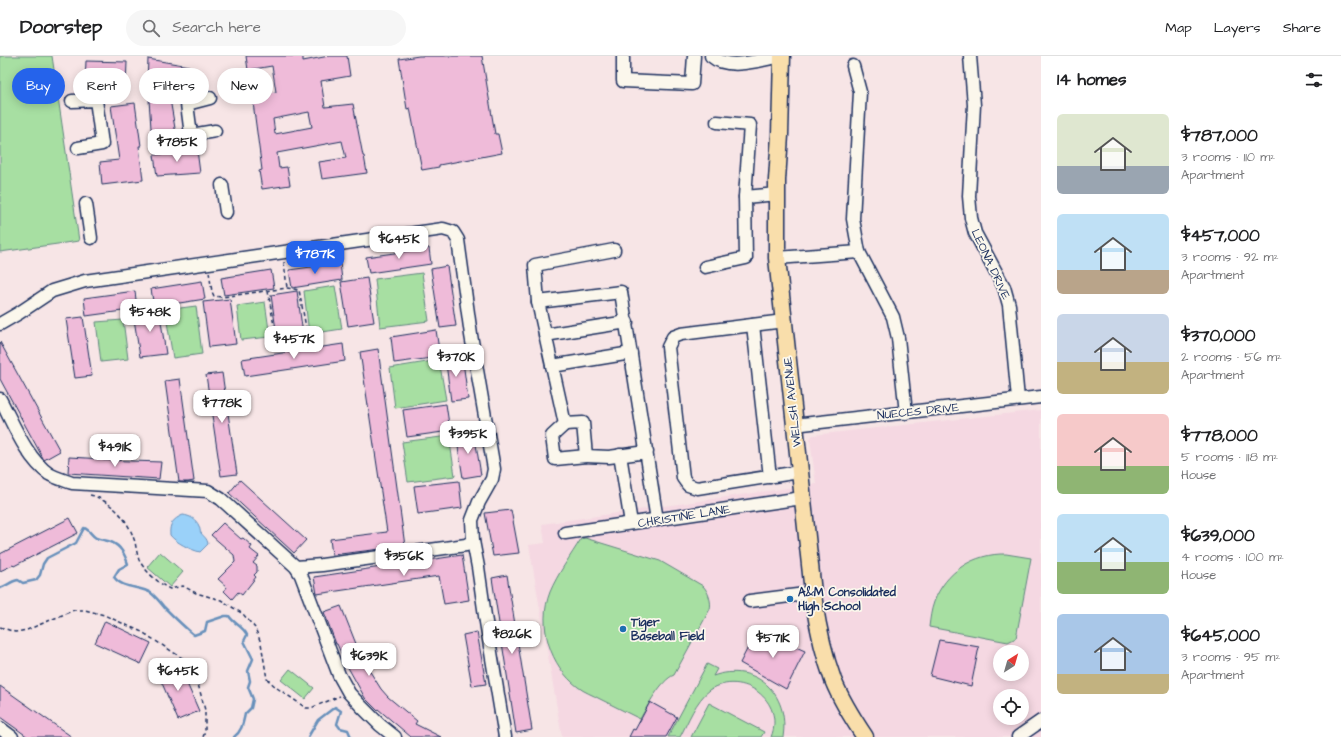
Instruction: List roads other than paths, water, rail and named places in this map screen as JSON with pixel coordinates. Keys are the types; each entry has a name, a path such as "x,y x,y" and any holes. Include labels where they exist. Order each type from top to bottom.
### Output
{"main road":[{"name":"WELSH AVENUE","path":"782,56 777,194 777,258 813,593 820,636 831,675 844,702 864,737"}],"street":[{"path":"623,56 623,81 692,84 694,56"},
{"path":"711,56 716,60 740,64 759,57 782,56"},
{"name":"LEONA DRIVE","path":"970,56 974,105 969,196 971,218 975,233 1004,286 1009,305 1018,399"},
{"path":"853,66 860,92 853,219 859,252 893,317 898,338 906,413"},
{"path":"210,98 187,104 191,135 215,131"},
{"path":"72,101 96,100 102,144 78,148"},
{"path":"705,267 746,258 745,197 750,126 717,122"},
{"path":"222,185 226,212"},
{"path":"745,197 777,194"},
{"path":"86,204 91,238"},
{"path":"0,324 19,314 52,291 85,281 443,229 453,232 458,240 494,469 492,479 479,502 472,520 473,541 505,737"},
{"path":"565,424 538,302 535,265 614,250"},
{"path":"777,258 859,252"},
{"path":"538,302 621,292 627,322 657,520"},
{"path":"784,321 681,334 673,337 668,347 683,478 688,485 697,488 799,472"},
{"path":"545,335 627,322"},
{"path":"753,325 770,477"},
{"path":"552,366 631,353"},
{"name":"NUECES DRIVE","path":"794,424 906,413 1041,397"},
{"path":"0,399 29,454 49,474 60,479 72,483 208,491 221,499 296,567 301,575 338,675 349,693 380,726 395,737"},
{"path":"586,456 583,423 565,424 552,436 555,459 586,456 609,457 647,452"},
{"path":"620,455 631,524"},
{"name":"CHRISTINE LANE","path":"565,533 802,498"},
{"path":"296,567 322,565 466,545 473,541"},
{"path":"750,601 813,593"},
{"path":"1018,737 1041,721"},
{"path":"0,728 12,737"}],"water":[{"path":"183,515 196,521 207,540 208,544 200,552 184,545 170,535 172,522"}],"waterway":[{"path":"0,588 18,580 23,583 36,580 40,575 43,564 47,558 76,543 84,528 96,538 109,541 122,551 128,564 119,569 114,577 117,581 151,593 194,635 205,631 207,622 229,616 243,629 247,635 244,641 253,659 248,671 250,681 248,687 253,699 251,708 245,714 243,724 237,735 234,737"},
{"path":"308,737 318,720 335,707 341,711 337,724 340,728 348,730 351,737"}],"place":[{"name":"A&M Consolidated High School","path":"790,599"},
{"name":"Tiger Baseball Field","path":"623,629"}]}
